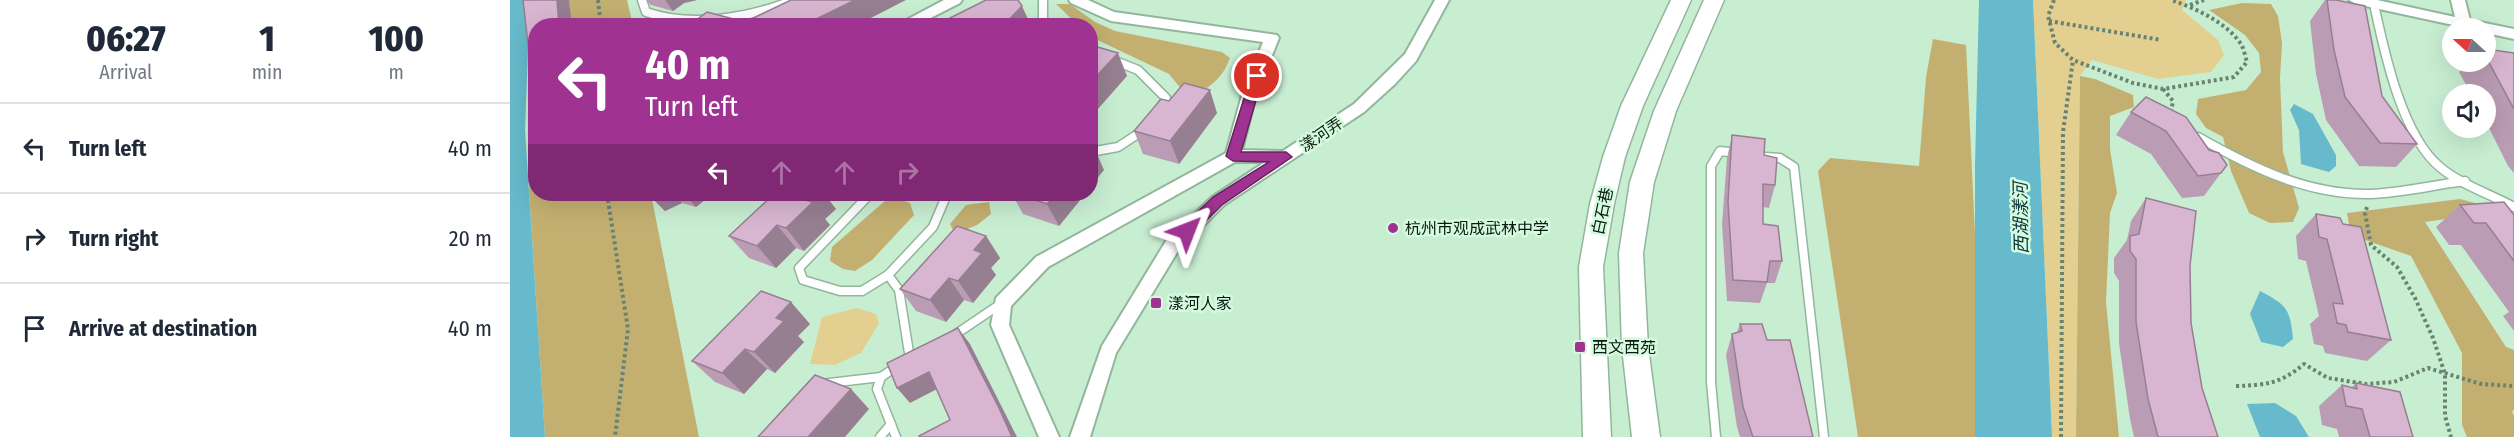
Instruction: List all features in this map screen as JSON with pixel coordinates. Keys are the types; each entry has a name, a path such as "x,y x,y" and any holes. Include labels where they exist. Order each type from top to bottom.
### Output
{"main road":[{"name":"白石巷","path":"1597,437 1591,267 1602,204 1614,157 1632,106 1681,0"},
{"name":"白石巷","path":"1646,437 1635,347 1631,253 1638,206 1642,182 1665,111 1714,0"}],"street":[{"path":"918,18 955,0"},
{"path":"1076,0 1111,16 1272,38 1249,95 1233,156"},
{"name":"漾河弄","path":"1080,437 1108,351 1172,246 1218,201 1359,108 1390,81 1411,57 1442,0"},
{"path":"2356,0 2442,18"},
{"path":"2458,0 2463,18"},
{"path":"2496,30 2514,34"},
{"path":"1049,437 1000,325 1002,303 1042,262 1233,156 1286,157"}],"lane":[{"path":"642,0 646,12 656,17 670,18"},
{"path":"697,18 755,14 794,0"},
{"path":"1043,0 1043,18"},
{"path":"2374,4 2386,59 2408,121 2438,166 2514,207"},
{"path":"1098,54 1138,70 1166,98 1154,118 1140,134 1118,147 1098,151"},
{"path":"2198,137 2259,169 2334,192 2370,194 2465,181"},
{"path":"1716,437 1711,382 1711,166 1720,151 1750,155"},
{"path":"1760,156 1780,158 1794,166 1824,437"},
{"path":"863,201 799,268 803,280 840,291 862,291 888,275 933,227 945,201"},
{"path":"888,275 899,290 910,359"},
{"path":"942,342 1002,303"},
{"path":"811,387 830,381 881,377 921,354"},
{"path":"881,377 877,389 896,437"},
{"path":"880,437 891,424"}],"path":[{"path":"598,0 600,18"},
{"path":"2054,0 2048,16 2055,43 2073,60 2133,83 2163,89 2234,77 2247,62 2241,45 2228,32 2190,6 2171,0"},
{"path":"2190,6 2204,0"},
{"path":"2049,21 2161,40"},
{"path":"2061,437 2063,132 2067,86 2073,60"},
{"path":"2163,89 2173,101 2170,119 2198,137"},
{"path":"2370,194 2365,213 2371,245 2397,267 2415,298 2433,338 2445,374 2445,416 2451,437"},
{"path":"608,201 628,329 615,437"},
{"path":"2236,386 2277,384 2304,364 2328,378 2366,384 2394,382 2428,368 2499,387 2514,386"}],"shaded area":[{"path":"569,0 627,0 631,18 570,18"},
{"path":"2033,0 2186,0 2182,10 2218,40 2224,55 2211,72 2158,79 2092,60 2080,76 2076,437 2052,437"},
{"path":"2242,3 2271,4 2278,16 2282,43 2280,78 2283,152 2299,208 2293,222 2270,223 2249,213 2231,171 2223,137 2206,128 2196,114 2198,99 2246,90 2261,72 2259,53 2245,35 2209,10"},
{"path":"1056,4 1070,4 1089,18 1071,18"},
{"path":"1098,23 1115,31 1222,52 1230,58 1222,74 1199,93 1182,90 1169,74 1098,40"},
{"path":"1933,39 1966,45 1976,254 1975,437 1858,437 1818,171 1830,158 1919,166 1926,77"},
{"path":"2080,76 2095,79 2133,95 2134,107 2110,116 2110,149 2117,193 2110,213 2106,302 2119,437 2076,437"},
{"path":"2460,199 2497,209 2425,222 2506,347 2514,350 2514,410 2512,411 2514,437 2467,437 2462,425 2462,353 2411,256 2351,235 2347,213"},
{"path":"530,201 652,201 699,437 545,437"},
{"path":"885,201 910,203 914,215 872,260 855,271 843,269 830,261 832,247"},
{"path":"989,202 991,214 977,225 955,234 950,224 966,205"},
{"path":"857,308 876,314 879,323 861,353 835,365 810,364 822,317"}],"water":[{"path":"510,0 530,0 525,130 545,437 510,437"},
{"name":"西湖漾河","path":"1979,0 2033,0 2052,437 1975,437 1975,166"},
{"path":"2294,104 2313,114 2336,155 2336,166 2329,172 2301,164 2299,130 2290,110"},
{"path":"2260,291 2282,304 2286,309 2293,339 2283,347 2261,342 2250,314"},
{"path":"2275,403 2296,416 2309,437 2260,437 2247,404"}],"building":[{"path":"523,0 557,0 558,18 528,18 528,44"},
{"path":"791,0 855,0 818,18 753,18"},
{"path":"986,0 1018,0 1022,6 1011,18 950,18"},
{"path":"2327,0 2365,6 2382,96 2417,144 2380,143 2345,97 2334,50"},
{"path":"707,12 730,18 699,18"},
{"path":"1098,47 1118,53 1098,74"},
{"path":"2496,50 2514,53 2514,109 2494,72 2496,72"},
{"path":"1184,83 1210,90 1170,141 1134,131 1161,99 1169,101"},
{"path":"2146,97 2186,117 2209,150 2219,153 2227,165 2221,173 2198,176 2166,131 2131,112"},
{"path":"1732,135 1765,139 1764,155 1777,158 1775,185 1763,184 1763,224 1778,226 1782,261 1770,261 1767,282 1733,280 1728,202"},
{"path":"2146,198 2196,211 2190,266 2191,323 2202,388 2218,437 2158,437 2148,399 2136,322 2136,259 2130,251 2130,236 2139,234"},
{"path":"766,201 813,202 786,228 777,225 757,246 729,236"},
{"path":"2504,202 2514,215 2514,261 2486,223 2474,223 2460,205"},
{"path":"2316,214 2340,218 2343,224 2361,227 2391,340 2348,332 2346,325 2337,323 2333,303 2343,304 2327,239 2319,237"},
{"path":"957,226 986,236 974,250 982,253 958,281 949,278 930,300 900,289"},
{"path":"761,291 791,302 776,318 784,321 754,352 745,349 722,373 692,361"},
{"path":"1740,324 1762,324 1767,340 1790,340 1813,437 1753,437 1743,407 1732,334 1742,331"},
{"path":"958,328 1012,437 919,436 950,420 929,372 897,388 887,363"},
{"path":"815,375 851,389 808,437 758,437"},
{"path":"2356,383 2400,392 2413,437 2370,437 2362,409 2346,406 2342,385 2357,389"}],"place":[{"name":"杭州市观成武林中学","path":"1393,228"},
{"name":"漾河人家","path":"1156,303"},
{"name":"西文西苑","path":"1580,347"}],"route":[{"path":"1187,231 1218,201 1286,157 1233,156 1249,95 1257,76"}]}
